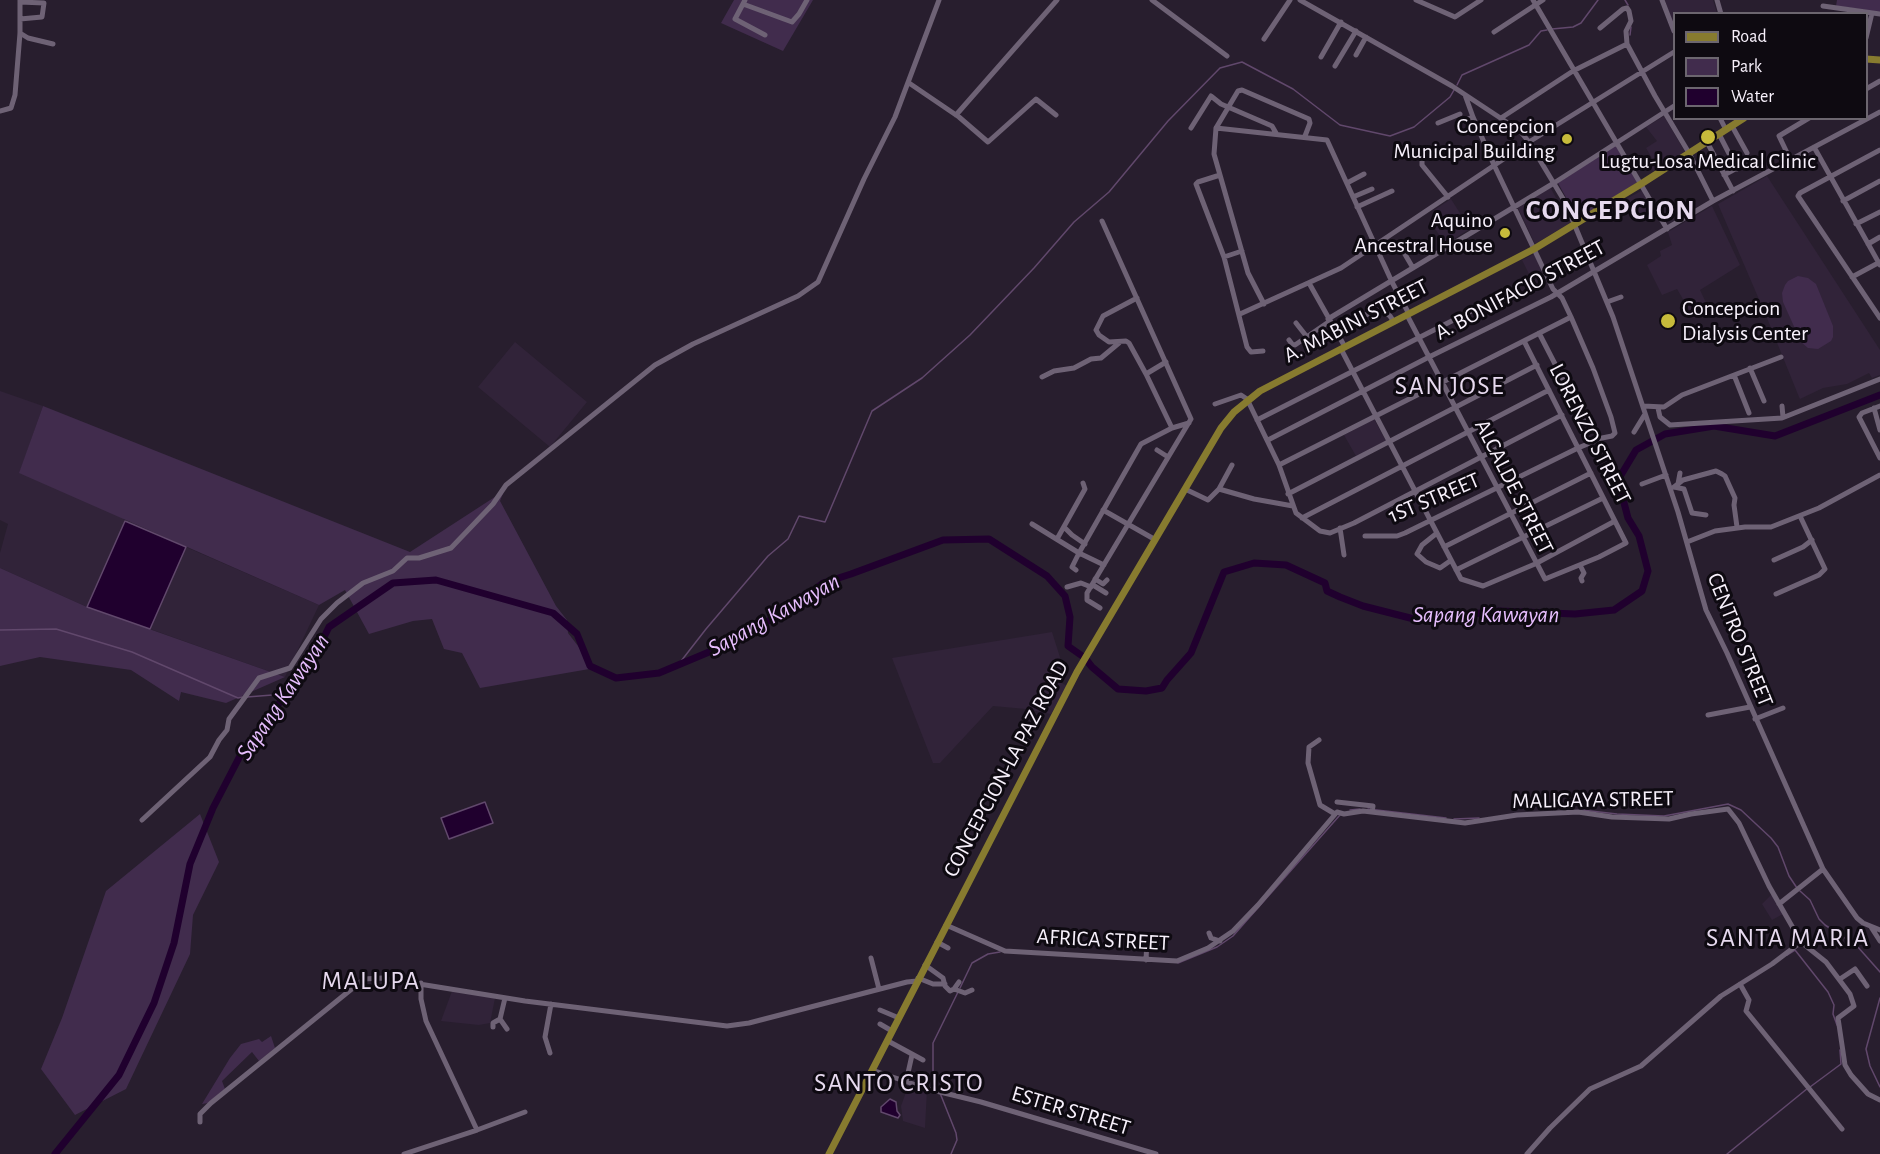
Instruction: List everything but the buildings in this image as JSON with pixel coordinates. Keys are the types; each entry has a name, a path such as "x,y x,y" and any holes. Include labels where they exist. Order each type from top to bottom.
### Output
{"main road":[{"name":"A. MABINI STREET","path":"1234,412 1247,399 1534,249 1741,120"},
{"name":"CONCEPCION-LA PAZ ROAD","path":"829,1154 1080,666 1221,428 1234,412"}],"street":[{"path":"765,35 735,19 744,2 792,22 807,0"},
{"path":"142,820 210,757 227,730 229,719 259,678 290,668 321,619 337,603 364,583 393,571 407,558 419,558 451,548 493,504 506,485 655,365 693,344 798,296 818,282 909,83 939,0"},
{"path":"956,115 1057,0"},
{"path":"1152,0 1227,56"},
{"path":"1264,39 1290,0"},
{"name":"CENTRO STREET","path":"1300,0 1452,86 1520,131 1529,142 1554,183 1575,225 1607,302 1666,475 1674,486 1706,610 1823,869 1857,918 1871,927"},
{"path":"1417,0 1455,17 1481,0"},
{"path":"1494,32 1534,2 1543,0"},
{"path":"1835,7 1836,0"},
{"path":"0,111 8,110 13,105 20,33 20,19 20,1 44,3 42,17 20,19"},
{"path":"1662,1 1673,28"},
{"path":"1534,2 1667,229"},
{"path":"1823,6 1866,12"},
{"path":"1600,28 1627,8 1630,21 1626,31 1627,44 1689,153 1713,201"},
{"path":"1868,12 1880,14"},
{"path":"1868,30 1872,13"},
{"path":"1321,57 1341,22"},
{"path":"1335,66 1356,31"},
{"path":"20,33 28,38 53,44"},
{"path":"1356,55 1366,37"},
{"path":"1501,118 1575,70 1627,44"},
{"path":"1239,314 1335,271 1376,246 1529,142 1673,53"},
{"path":"909,83 956,115 988,142 1034,99 1056,115"},
{"path":"1216,128 1305,136 1310,123 1309,119 1242,90 1238,91 1216,128 1214,151 1220,175 1248,273 1264,304"},
{"path":"1465,95 1465,112"},
{"path":"1191,128 1211,96 1228,108 1272,126 1276,133"},
{"path":"1289,340 1294,345 1329,320 1554,183 1673,107"},
{"path":"1279,465 1571,317 1534,249 1473,117 1465,112"},
{"path":"1438,123 1465,112"},
{"path":"1458,123 1473,117"},
{"path":"1722,120 1747,153"},
{"path":"1790,159 1779,136 1806,120"},
{"name":"A. BONIFACIO STREET","path":"1268,440 1551,297 1713,201 1865,120"},
{"path":"1719,134 1737,169"},
{"name":"ALCALDE STREET","path":"1305,136 1327,140 1418,337 1542,578 1545,579 1580,565"},
{"path":"1707,142 1733,191"},
{"path":"1814,147 1880,263 1852,277"},
{"path":"1413,150 1448,197"},
{"path":"1880,150 1798,196 1880,318"},
{"path":"1724,175 1748,162"},
{"path":"1347,183 1364,174"},
{"path":"1220,175 1196,184 1224,257 1249,350 1263,351"},
{"path":"1843,201 1880,181"},
{"path":"1353,197 1372,189"},
{"path":"1357,207 1392,191"},
{"path":"1856,224 1880,212"},
{"path":"1100,608 1086,598 1127,524 1191,418 1102,221"},
{"path":"1868,244 1880,237"},
{"path":"1224,257 1242,251"},
{"path":"1403,251 1413,268"},
{"path":"1309,283 1461,579 1480,587 1535,564 1615,521"},
{"path":"1607,302 1622,297"},
{"path":"1137,298 1103,316 1096,330 1098,335 1109,342 1129,343 1172,428"},
{"path":"1257,420 1493,300"},
{"path":"1362,316 1383,311 1394,322"},
{"name":"1ST STREET","path":"1365,536 1397,536 1578,448 1615,433 1611,417 1571,317"},
{"path":"1296,323 1307,337"},
{"path":"1539,333 1586,424"},
{"name":"LORENZO STREET","path":"1524,340 1626,543 1580,565"},
{"path":"1042,377 1054,371 1074,368 1091,359 1101,358 1120,342"},
{"path":"1643,406 1664,407 1682,395 1780,357"},
{"path":"1146,374 1166,362"},
{"path":"1288,494 1537,365"},
{"path":"1750,368 1764,401"},
{"path":"1734,375 1749,412"},
{"path":"1658,408 1660,417 1670,425 1783,417 1880,379"},
{"path":"1302,518 1550,390"},
{"path":"1215,404 1241,395 1247,399 1279,465 1296,513 1320,531 1330,533 1562,415"},
{"path":"1782,406 1783,417"},
{"path":"1880,430 1877,407 1862,413 1859,417 1880,458"},
{"path":"1634,432 1646,415"},
{"path":"1076,570 1072,568 1072,565 1141,444 1172,428 1189,423"},
{"path":"1875,448 1880,442"},
{"path":"1157,450 1168,457"},
{"path":"1185,489 1208,500 1219,489 1232,465"},
{"path":"1674,486 1683,480 1716,471 1722,474 1735,498 1737,527"},
{"path":"1444,547 1590,473"},
{"path":"1674,486 1680,473"},
{"path":"1642,484 1666,475"},
{"path":"1687,542 1715,531 1737,527 1768,528 1800,516 1880,476"},
{"path":"1057,540 1085,489 1083,483"},
{"path":"1674,486 1684,489 1692,513 1706,515"},
{"path":"1219,489 1254,499 1293,506"},
{"path":"1456,570 1603,498"},
{"path":"1103,510 1154,539"},
{"path":"1776,594 1825,570 1800,516"},
{"path":"1032,524 1079,553 1104,565"},
{"path":"1064,527 1084,544"},
{"path":"1337,530 1344,555"},
{"path":"1437,533 1422,545 1417,554 1438,568 1450,561"},
{"path":"1774,560 1803,547 1812,540"},
{"path":"1580,565 1584,573 1582,581"},
{"path":"1067,587 1081,583 1103,584 1107,580"},
{"path":"1093,584 1106,593"},
{"path":"1708,715 1750,707"},
{"path":"1755,718 1782,708"},
{"path":"1319,740 1309,747 1308,763 1320,806 1340,813"},
{"path":"1337,802 1373,806 1373,811"},
{"name":"MALIGAYA STREET","path":"1340,813 1373,811 1465,823 1517,816 1578,813 1669,819 1728,809 1739,823 1779,904 1801,942"},
{"name":"AFRICA STREET","path":"946,925 1005,951 1177,961 1220,941 1242,922 1340,813"},
{"path":"1779,904 1823,869"},
{"path":"1263,889 1273,888"},
{"path":"1871,927 1880,930"},
{"path":"1871,927 1880,941"},
{"path":"1209,933 1211,938 1220,941"},
{"path":"1135,948 1136,939 1149,941 1146,960"},
{"path":"937,942 948,948"},
{"path":"1527,1154 1590,1089 1641,1066 1707,1007 1801,942 1824,959 1840,980 1854,1005 1852,1009 1838,1018 1845,1065 1868,1094 1880,1100"},
{"path":"871,958 879,989"},
{"path":"925,965 943,978 950,991 965,993 972,990"},
{"path":"1840,980 1855,969 1867,986"},
{"path":"200,1122 200,1114 211,1103 364,979 382,978 505,998 708,1025 734,1026 918,980 945,984"},
{"path":"957,991 959,982"},
{"path":"421,983 421,999 426,1022 477,1130"},
{"path":"1740,984 1749,1000 1746,1011 1842,1129"},
{"path":"493,1027 494,1023 500,1019 505,998"},
{"path":"550,1053 545,1037 551,1004"},
{"path":"880,1010 899,1018"},
{"path":"500,1019 507,1029"},
{"path":"880,1024 892,1031"},
{"path":"888,1041 923,1060"},
{"path":"906,1082 912,1055"},
{"name":"ESTER STREET","path":"872,1070 906,1082 1156,1154"},
{"path":"404,1154 525,1113"}],"shaded area":[{"path":"1665,0 1713,0 1717,12 1673,12 1673,25"},
{"path":"1664,116 1685,152 1653,171 1649,163 1653,160 1646,148 1657,141 1646,127"},
{"path":"1767,176 1880,350 1880,375 1872,378 1869,373 1847,384 1823,388 1800,399 1718,204"},
{"path":"1550,187 1570,223 1535,244 1518,208"},
{"path":"1643,190 1655,210 1638,219 1628,198"},
{"path":"1451,199 1470,229 1445,244 1434,227 1441,222 1434,210"},
{"path":"1712,206 1740,265 1700,290 1710,311 1694,318 1677,289 1662,295 1647,265 1661,256 1660,251 1672,245 1668,232"},
{"path":"1534,254 1542,270 1530,276 1522,260"},
{"path":"515,342 587,402 550,447 478,387"},
{"path":"0,391 43,406 20,472 115,506 125,521 87,607 0,568 0,553 8,524 0,520"},
{"path":"1374,419 1386,441 1356,456 1344,435"},
{"path":"186,547 319,605 285,677 150,629"},
{"path":"1052,632 1065,673 1060,682 1067,686 1051,714 993,706 940,763 933,763 892,658"},
{"path":"1772,894 1783,914 1772,920 1762,904"},
{"path":"452,991 495,998 490,1023 479,1025 441,1021"},
{"path":"909,1084 927,1090 925,1128 903,1121 901,1106"}],"green space":[{"path":"734,0 813,0 783,51 721,23"},
{"path":"1837,0 1880,0 1880,12 1836,6"},
{"path":"1616,145 1638,182 1578,219 1558,183"},
{"path":"1798,276 1808,278 1816,284 1833,326 1831,341 1818,349 1808,348 1801,342 1783,302 1782,293 1785,285"},
{"path":"43,406 410,552 504,491 500,501 556,606 567,620 568,633 595,668 480,688 462,653 444,649 432,619 413,621 369,634 345,590 319,605 19,473"},
{"path":"0,568 87,607 285,677 226,703 181,692 179,701 131,670 40,657 0,666"},
{"path":"200,814 219,862 193,915 190,954 126,1089 75,1115 41,1069 62,1018 106,891"},
{"path":"271,1036 275,1048 259,1061 252,1052 222,1081 225,1089 208,1103 202,1104 241,1044 259,1039 262,1042"}],"water":[{"path":"125,521 186,547 150,629 87,607"},
{"path":"485,802 493,823 449,839 441,818"},
{"path":"890,1099 896,1102 900,1115 898,1118 881,1112 881,1107"}],"waterway":[{"path":"1552,29 1573,27 1581,23 1598,0"},
{"path":"1625,0 1628,5"},
{"path":"1630,35 1631,27"},
{"path":"1457,85 1462,75 1529,45 1541,31 1547,30"},
{"path":"678,665 768,556 788,539 799,516 825,522 872,411 922,378 970,335 1074,222 1109,192 1168,121 1220,68 1242,62 1293,89 1340,125 1390,136 1414,127 1450,97 1454,90"},
{"name":"Sapang Kawayan","path":"55,1154 119,1075 154,1003 174,943 190,864 213,808 242,752 313,659 329,627 393,583 436,580 553,613 577,634 590,666 616,678 659,673 721,647 788,610 823,583 943,540 989,539 1047,576 1065,596 1070,617 1068,646 1085,658 1118,689 1146,691 1162,688 1191,653 1224,572 1254,563 1286,565 1325,583 1327,591 1340,597 1363,606 1418,620 1499,611 1575,614 1614,610 1642,591 1648,571 1639,536 1628,518 1618,480 1636,450 1665,434 1714,426 1775,436 1880,395"},
{"path":"0,630 56,629 132,652 238,698 242,697"},
{"path":"247,697 285,694"},
{"path":"1582,810 1664,816 1728,804 1741,810 1771,838 1778,847 1789,876 1797,888"},
{"path":"1350,810 1360,809"},
{"path":"1368,809 1446,818"},
{"path":"1178,963 1217,947 1233,936 1340,815"},
{"path":"1454,819 1479,818"},
{"path":"1800,891 1810,900 1819,919 1857,946 1880,972"},
{"path":"1787,955 1795,950 1828,992 1834,1005 1833,1014 1837,1025"},
{"path":"960,988 972,963 988,954 1000,952"},
{"path":"938,1089 933,1073 933,1043 958,992"},
{"path":"1880,998 1866,1049 1870,1066 1880,1087"},
{"path":"1810,1087 1841,1064 1840,1050"},
{"path":"1727,1154 1808,1088"},
{"path":"940,1093 956,1133 957,1140 951,1154"}],"place":[{"name":"Lugtu-Losa Medical Clinic","path":"1708,137"},
{"name":"Concepcion Municipal Building","path":"1567,139"},
{"name":"Aquino Ancestral House","path":"1505,233"},
{"name":"Concepcion Dialysis Center","path":"1668,321"}],"district":[{"name":"CONCEPCION","path":"1611,211"},
{"name":"SAN JOSE","path":"1450,386"},
{"name":"SANTA MARIA","path":"1788,938"},
{"name":"MALUPA","path":"371,981"},
{"name":"SANTO CRISTO","path":"899,1083"}]}
